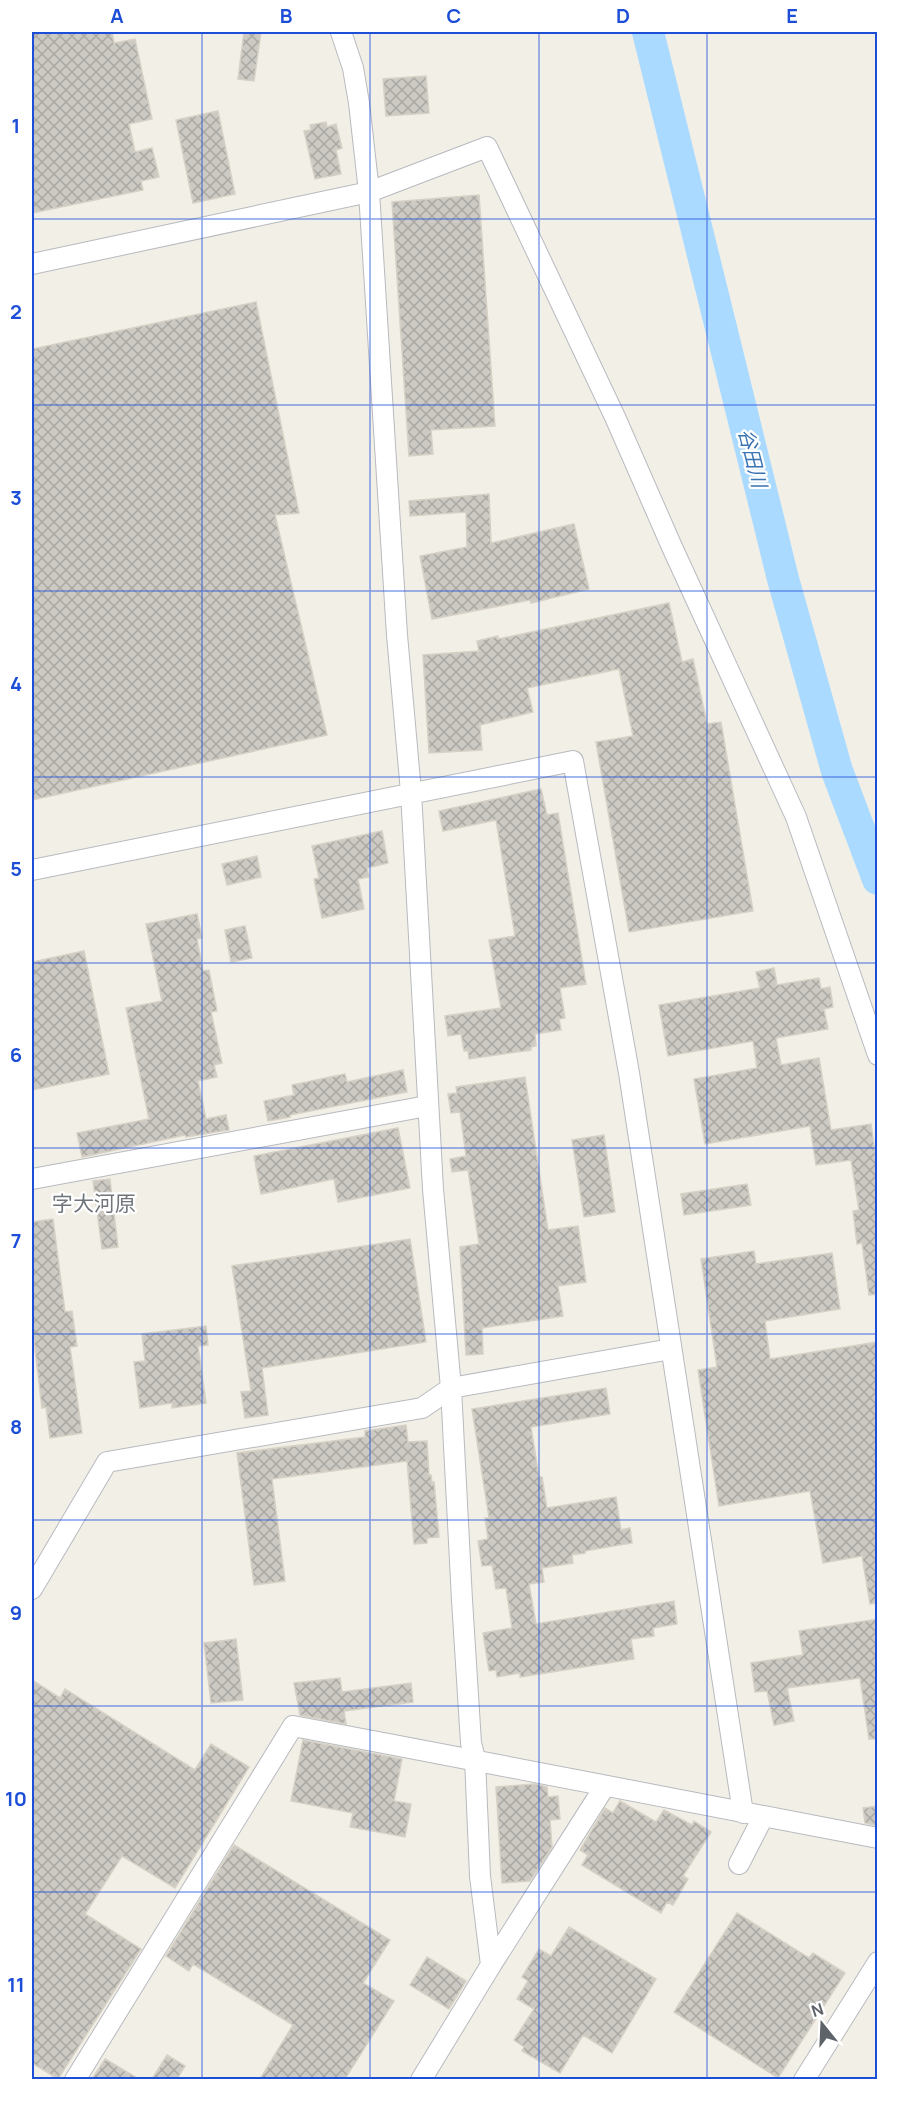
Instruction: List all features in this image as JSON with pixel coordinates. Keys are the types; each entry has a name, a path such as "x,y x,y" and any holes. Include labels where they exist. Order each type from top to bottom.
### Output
{"street":[{"path":"341,32 353,68 369,192 397,634 411,792 427,1106 451,1388 471,1743 475,1759 480,1876 491,1965"},
{"path":"32,264 369,192 487,147 611,407 672,547 796,817 878,1055"},
{"path":"32,870 573,761 629,1073 743,1813"},
{"path":"32,1179 427,1106"},
{"path":"32,1588 106,1462 422,1408 451,1388 671,1349"},
{"path":"75,2079 293,1726 475,1759 878,1838"},
{"path":"421,2079 605,1786"},
{"path":"739,1864 762,1817"},
{"path":"804,2079 878,1962"}],"building":[{"path":"32,32 112,32 114,43 135,39 152,119 129,124 135,152 152,148 159,177 141,181 143,190 32,213"},
{"path":"244,32 261,32 254,81 238,79"},
{"path":"426,76 429,113 386,116 383,79"},
{"path":"218,111 235,194 193,203 176,120"},
{"path":"326,122 327,127 336,124 342,148 336,150 341,174 315,179 304,131 311,130 310,125"},
{"path":"479,195 495,426 431,430 433,454 409,456 392,202"},
{"path":"256,302 299,513 275,515 327,735 32,800 32,349"},
{"path":"489,494 491,543 574,524 589,589 531,603 530,600 432,619 420,556 467,547 466,512 410,516 409,501"},
{"path":"669,603 682,662 693,659 707,724 721,722 753,911 629,932 596,742 633,736 619,669 527,688 533,712 480,725 482,750 429,753 423,655 479,651 477,641 498,636 498,639"},
{"path":"541,789 547,815 558,813 586,984 560,988 565,1018 559,1019 561,1030 535,1034 536,1046 531,1047 531,1050 469,1059 468,1051 464,1051 461,1034 448,1036 445,1016 501,1008 489,940 515,936 496,820 443,831 439,811"},
{"path":"382,831 388,863 367,868 369,877 358,879 364,909 322,918 314,879 319,878 312,846"},
{"path":"257,856 261,877 227,885 222,864"},
{"path":"197,914 202,938 197,939 203,971 209,970 217,1011 211,1012 222,1063 214,1065 217,1077 198,1081 206,1119 226,1115 229,1130 186,1137 185,1135 82,1157 77,1133 149,1119 126,1008 162,1001 146,924"},
{"path":"245,926 252,958 231,962 225,930"},
{"path":"84,951 109,1074 32,1090 32,962"},
{"path":"774,968 777,985 819,978 821,989 830,987 833,1007 824,1009 828,1029 776,1038 781,1065 819,1058 831,1130 871,1124 878,1172 878,1194 875,1194 878,1209 878,1294 869,1295 862,1243 857,1244 853,1211 859,1210 851,1160 816,1165 810,1126 705,1144 694,1079 757,1068 753,1041 668,1056 659,1005 760,988 756,972"},
{"path":"403,1070 407,1092 268,1121 264,1101 294,1095 292,1085 345,1074 347,1082"},
{"path":"525,1077 548,1230 578,1226 586,1282 558,1286 563,1316 482,1328 483,1354 466,1355 460,1247 479,1244 468,1170 452,1172 450,1159 466,1156 460,1112 451,1113 448,1094 457,1093 456,1087"},
{"path":"398,1128 410,1188 338,1202 334,1179 261,1194 254,1156"},
{"path":"604,1135 615,1212 584,1217 572,1140"},
{"path":"110,1179 118,1247 102,1249 93,1181"},
{"path":"747,1184 751,1205 684,1215 681,1194"},
{"path":"53,1219 65,1312 72,1311 77,1346 70,1347 82,1433 50,1438 46,1407 42,1408 32,1324 32,1222"},
{"path":"410,1239 426,1342 262,1368 268,1415 245,1418 241,1392 251,1391 232,1266"},
{"path":"754,1251 756,1264 832,1253 840,1309 765,1321 770,1359 878,1342 878,1603 870,1604 862,1556 823,1563 810,1491 719,1506 698,1370 717,1367 701,1259"},
{"path":"206,1326 208,1345 198,1346 206,1403 172,1408 172,1403 140,1408 134,1362 145,1361 142,1334"},
{"path":"606,1388 610,1414 531,1427 539,1477 542,1477 547,1508 616,1497 621,1530 630,1528 632,1543 585,1551 585,1553 572,1555 573,1563 542,1568 544,1582 529,1584 536,1624 674,1601 677,1624 653,1628 654,1636 631,1639 634,1659 520,1677 520,1673 497,1677 496,1670 489,1671 483,1633 512,1628 506,1588 496,1589 492,1565 482,1566 478,1541 488,1539 485,1518 489,1518 472,1409"},
{"path":"406,1425 408,1442 427,1441 429,1475 431,1475 432,1483 434,1482 439,1537 427,1538 427,1543 414,1544 407,1461 272,1479 285,1581 254,1585 237,1453 365,1437 365,1431"},
{"path":"878,1619 878,1739 869,1739 860,1678 787,1688 794,1721 774,1725 767,1691 755,1692 751,1663 803,1655 799,1631"},
{"path":"236,1639 243,1700 211,1703 204,1643"},
{"path":"340,1678 342,1692 411,1683 413,1702 344,1711 346,1724 300,1715 294,1683"},
{"path":"32,1680 60,1698 65,1689 195,1770 211,1744 249,1767 175,1888 122,1856 85,1914 141,1949 58,2079 32,2063"},
{"path":"303,1740 402,1759 394,1801 411,1804 405,1837 350,1827 353,1813 291,1801"},
{"path":"535,1784 547,1787 548,1797 558,1796 560,1819 550,1820 552,1847 530,1881 502,1883 496,1787"},
{"path":"620,1801 656,1822 664,1810 692,1825 694,1821 711,1832 683,1876 688,1879 673,1905 667,1902 661,1913 582,1865 588,1855 580,1850 605,1808 613,1813"},
{"path":"878,1806 878,1826 865,1823 863,1808"},
{"path":"234,1845 390,1940 363,1983 394,2001 345,2079 260,2079 293,2025 193,1964 189,1971 166,1956"},
{"path":"737,1913 809,1958 813,1953 845,1973 778,2078 674,2012"},
{"path":"569,1927 656,1979 612,2053 583,2035 560,2073 522,2051 524,2047 514,2040 534,2009 517,1999 528,1981 522,1977 539,1949 551,1956"},
{"path":"427,1957 466,1981 449,2009 410,1985"},
{"path":"167,2055 185,2066 177,2079 152,2079"},
{"path":"105,2059 139,2079 92,2079"}],"waterway":[{"name":"谷田川","path":"648,32 783,579 837,771 878,879"}],"district":[{"name":"字大河原","path":"94,1203"}]}
